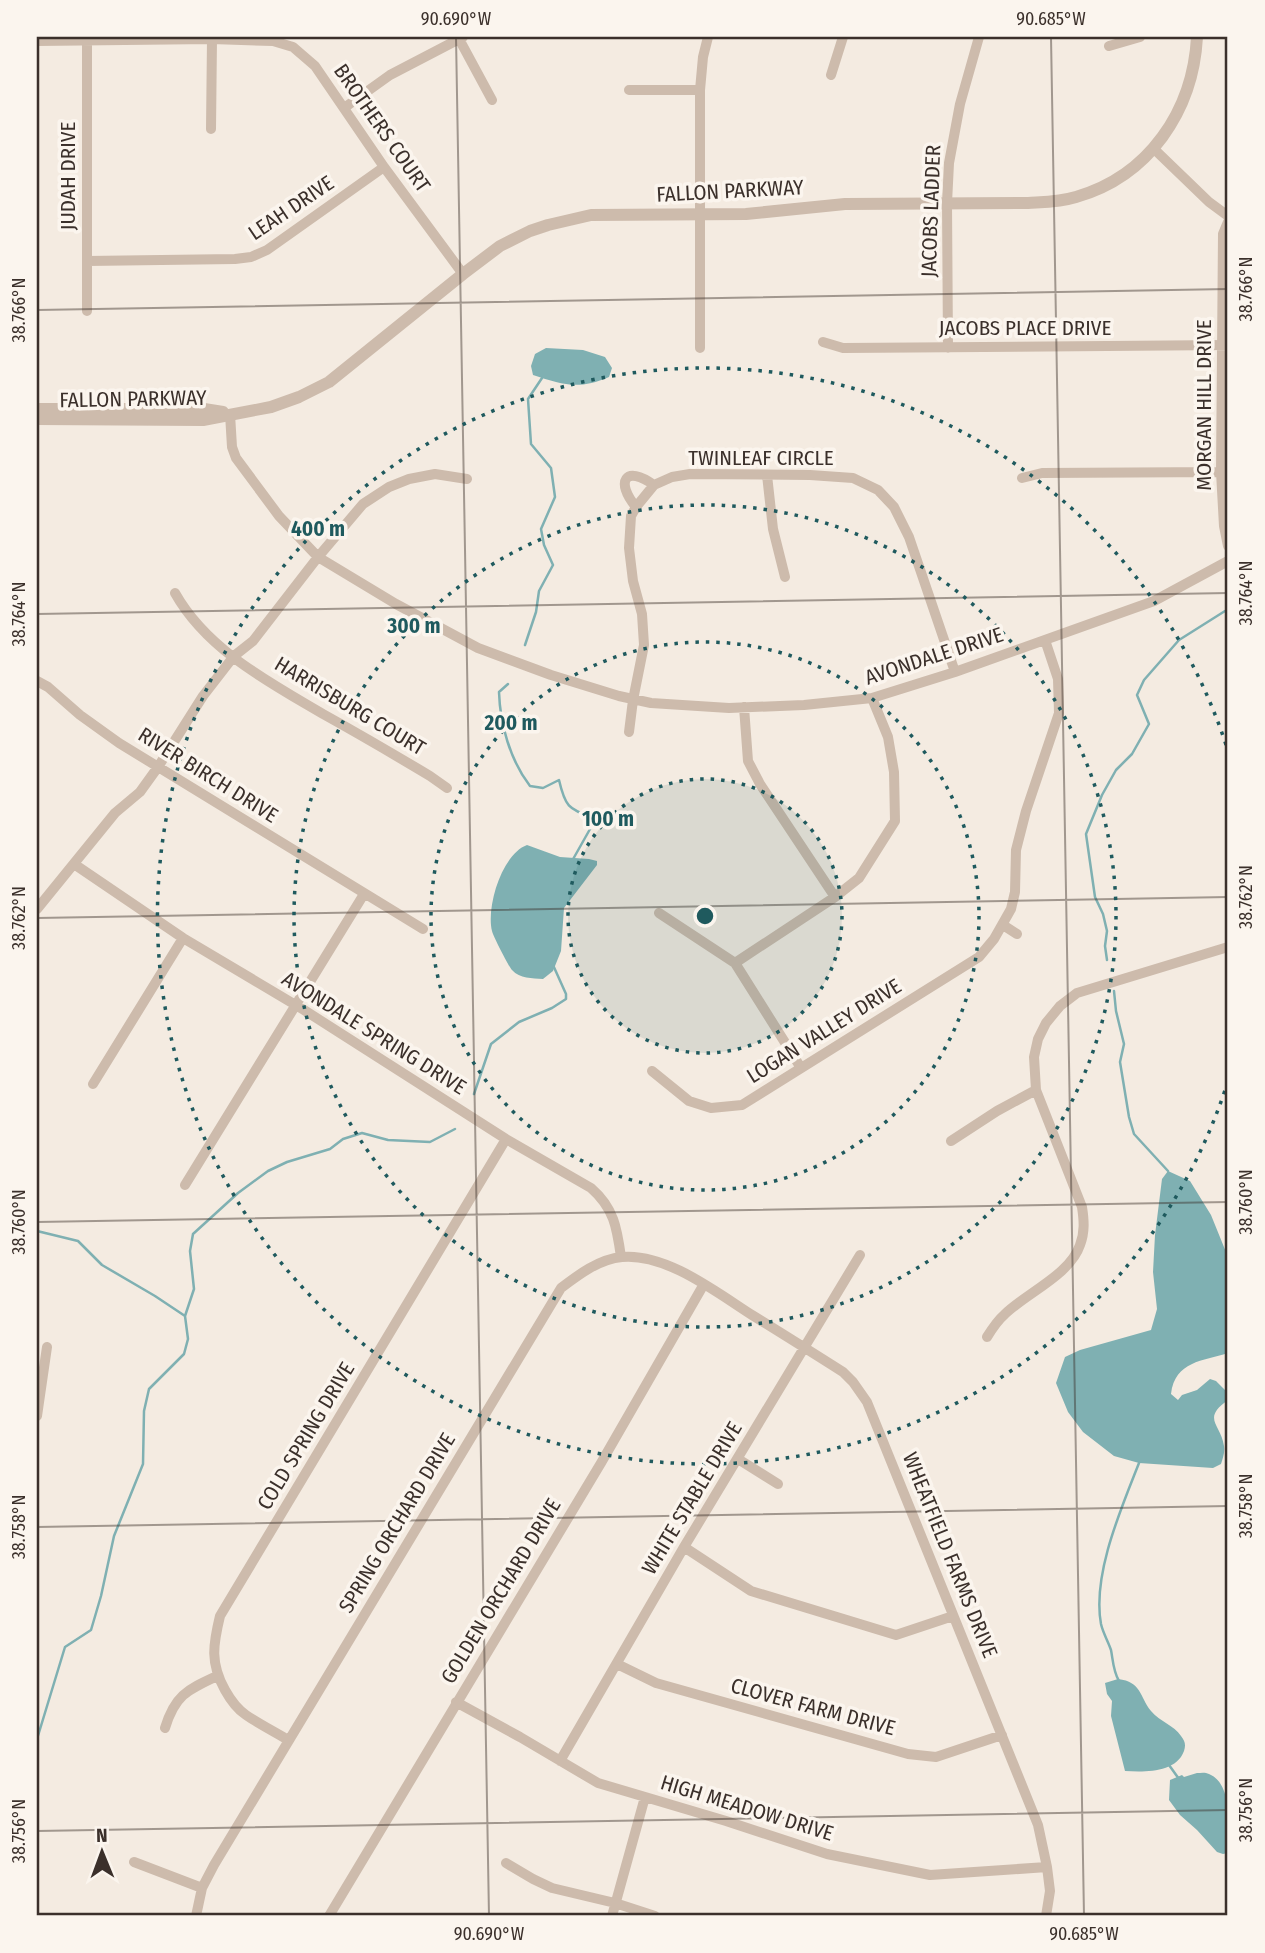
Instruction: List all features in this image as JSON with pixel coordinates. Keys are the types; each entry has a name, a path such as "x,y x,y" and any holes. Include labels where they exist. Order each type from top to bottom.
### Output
{"street":[{"path":"700,348 700,90 708,37"},
{"path":"831,75 843,37"},
{"name":"JACOBS LADDER","path":"948,348 949,163 960,104 979,37"},
{"path":"1109,46 1140,37"},
{"name":"FALLON PARKWAY","path":"37,419 203,419 251,412 299,397 328,382 500,246 571,218 591,215 746,214 845,204 1028,204 1077,197 1106,185 1131,169 1173,124 1183,103 1193,69 1197,37"},
{"path":"344,108 390,75 460,38 492,100"},
{"path":"211,129 212,39"},
{"name":"BROTHERS COURT","path":"37,41 212,39 273,41 293,47 316,66 384,167 463,274"},
{"name":"JUDAH DRIVE","path":"87,41 87,311"},
{"path":"629,90 700,90"},
{"path":"1153,148 1209,202 1228,216"},
{"name":"LEAH DRIVE","path":"87,261 222,260 251,257 267,250 384,167"},
{"name":"MORGAN HILL DRIVE","path":"1228,222 1223,234 1226,345 1221,472 1228,546"},
{"name":"JACOBS PLACE DRIVE","path":"823,342 843,348 1226,345"},
{"name":"FALLON PARKWAY","path":"37,409 204,409 230,414"},
{"name":"AVONDALE DRIVE","path":"230,414 232,447 236,458 279,516 318,557 396,604 478,648 551,675 651,703 744,707 804,705 872,698 955,672 1154,601 1228,561"},
{"path":"1022,478 1042,473 1221,472"},
{"path":"37,909 115,813 140,792 203,696 234,656 253,641 363,504 389,487 409,479 435,474 467,479"},
{"name":"TWINLEAF CIRCLE","path":"633,700 644,645 642,614 633,581 629,548 631,516 654,485 672,477 690,474 853,478 878,490 894,507 909,537 955,672"},
{"path":"767,475 773,529 785,577"},
{"name":"TWINLEAF CIRCLE","path":"636,507 624,489 626,478 642,476 654,485"},
{"name":"HARRISBURG COURT","path":"176,593 186,611 205,634 265,679 447,788"},
{"name":"LOGAN VALLEY DRIVE","path":"652,1071 689,1101 711,1108 742,1104 979,957 1003,926 1011,909 1015,892 1016,850 1026,811 1059,713 1058,679 1045,640"},
{"name":"RIVER BIRCH DRIVE","path":"37,681 119,743 423,929"},
{"path":"735,963 835,897 859,878 895,821 894,772 888,737 872,698"},
{"path":"629,732 633,700"},
{"path":"744,707 748,761 760,784 835,897"},
{"name":"AVONDALE SPRING DRIVE","path":"74,864 183,937 506,1139 578,1180 602,1198 613,1217 621,1257"},
{"path":"185,1185 365,894"},
{"path":"659,913 735,963 801,1068"},
{"path":"1003,926 1017,934"},
{"path":"93,1084 183,937"},
{"path":"987,1337 1002,1316 1068,1265 1080,1247 1083,1236 1080,1200 1036,1090 1034,1057 1038,1039 1046,1023 1060,1006 1077,993 1228,947"},
{"path":"951,1141 1036,1090"},
{"name":"COLD SPRING DRIVE","path":"289,1740 244,1714 230,1699 217,1676 214,1641 220,1616 506,1139"},
{"name":"WHITE STABLE DRIVE","path":"560,1761 684,1547 860,1255"},
{"name":"SPRING ORCHARD DRIVE","path":"196,1916 202,1888 561,1288 598,1264 621,1257 655,1261 704,1284"},
{"name":"WHEATFIELD FARMS DRIVE","path":"704,1284 843,1372 853,1381 867,1402 1038,1825 1050,1891 1046,1916"},
{"name":"GOLDEN ORCHARD DRIVE","path":"329,1916 601,1463 704,1284"},
{"path":"37,1416 47,1347"},
{"path":"738,1458 778,1485"},
{"path":"684,1547 751,1591 896,1635 953,1616"},
{"name":"CLOVER FARM DRIVE","path":"617,1664 669,1687 916,1755 936,1758 1002,1735"},
{"path":"165,1728 171,1709 188,1690 217,1676"},
{"name":"HIGH MEADOW DRIVE","path":"456,1702 598,1783 827,1853 930,1875 1047,1867"},
{"path":"612,1916 645,1797"},
{"path":"135,1862 202,1888"},
{"path":"506,1863 552,1888 655,1916"}],"water":[{"path":"546,348 583,350 605,357 612,368 609,377 589,384 571,385 533,375 531,366 535,354"},
{"path":"527,845 560,857 597,861 597,865 564,908 561,951 553,971 543,979 522,977 512,970 493,934 491,921 494,896 503,870 518,850"},
{"path":"1168,1171 1190,1181 1211,1215 1228,1257 1228,1353 1184,1369 1178,1375 1171,1394 1178,1400 1210,1379 1216,1381 1228,1393 1228,1400 1214,1417 1224,1450 1221,1464 1213,1468 1139,1463 1114,1456 1083,1432 1068,1412 1056,1383 1065,1357 1080,1350 1151,1330 1157,1309 1153,1272 1155,1235 1162,1179"},
{"path":"1118,1679 1136,1686 1151,1711 1175,1729 1184,1741 1184,1751 1174,1764 1159,1770 1125,1771 1111,1716 1112,1701 1107,1694 1105,1683"},
{"path":"1197,1773 1209,1774 1223,1787 1229,1821 1228,1853 1217,1852 1169,1800 1170,1780"}],"waterway":[{"path":"525,645 536,612 539,591 553,565 544,545 541,529 555,497 551,468 531,444 528,399 542,378"},
{"path":"1107,960 1107,931 1095,897 1086,834 1116,770 1132,754 1149,724 1137,695 1144,680 1179,640 1225,611"},
{"path":"508,684 499,692 501,717 507,741 523,776 530,786 543,788 559,780 563,796 569,805 593,818 594,822 572,861"},
{"path":"474,1094 491,1044 519,1022 566,999 553,965"},
{"path":"1114,991 1124,1044 1120,1062 1134,1134 1168,1171"},
{"path":"37,1739 65,1647 91,1630 114,1536 143,1464 144,1411 149,1389 184,1354 188,1339 185,1316 194,1289 190,1251 193,1234 238,1193 268,1171 287,1162 330,1149 343,1139 362,1133 388,1140 430,1142 455,1129"},
{"path":"37,1231 78,1241 102,1265 185,1316"},
{"path":"1119,1681 1101,1624 1099,1605 1104,1564 1110,1542 1139,1463"},
{"path":"1169,1765 1179,1779"}]}
